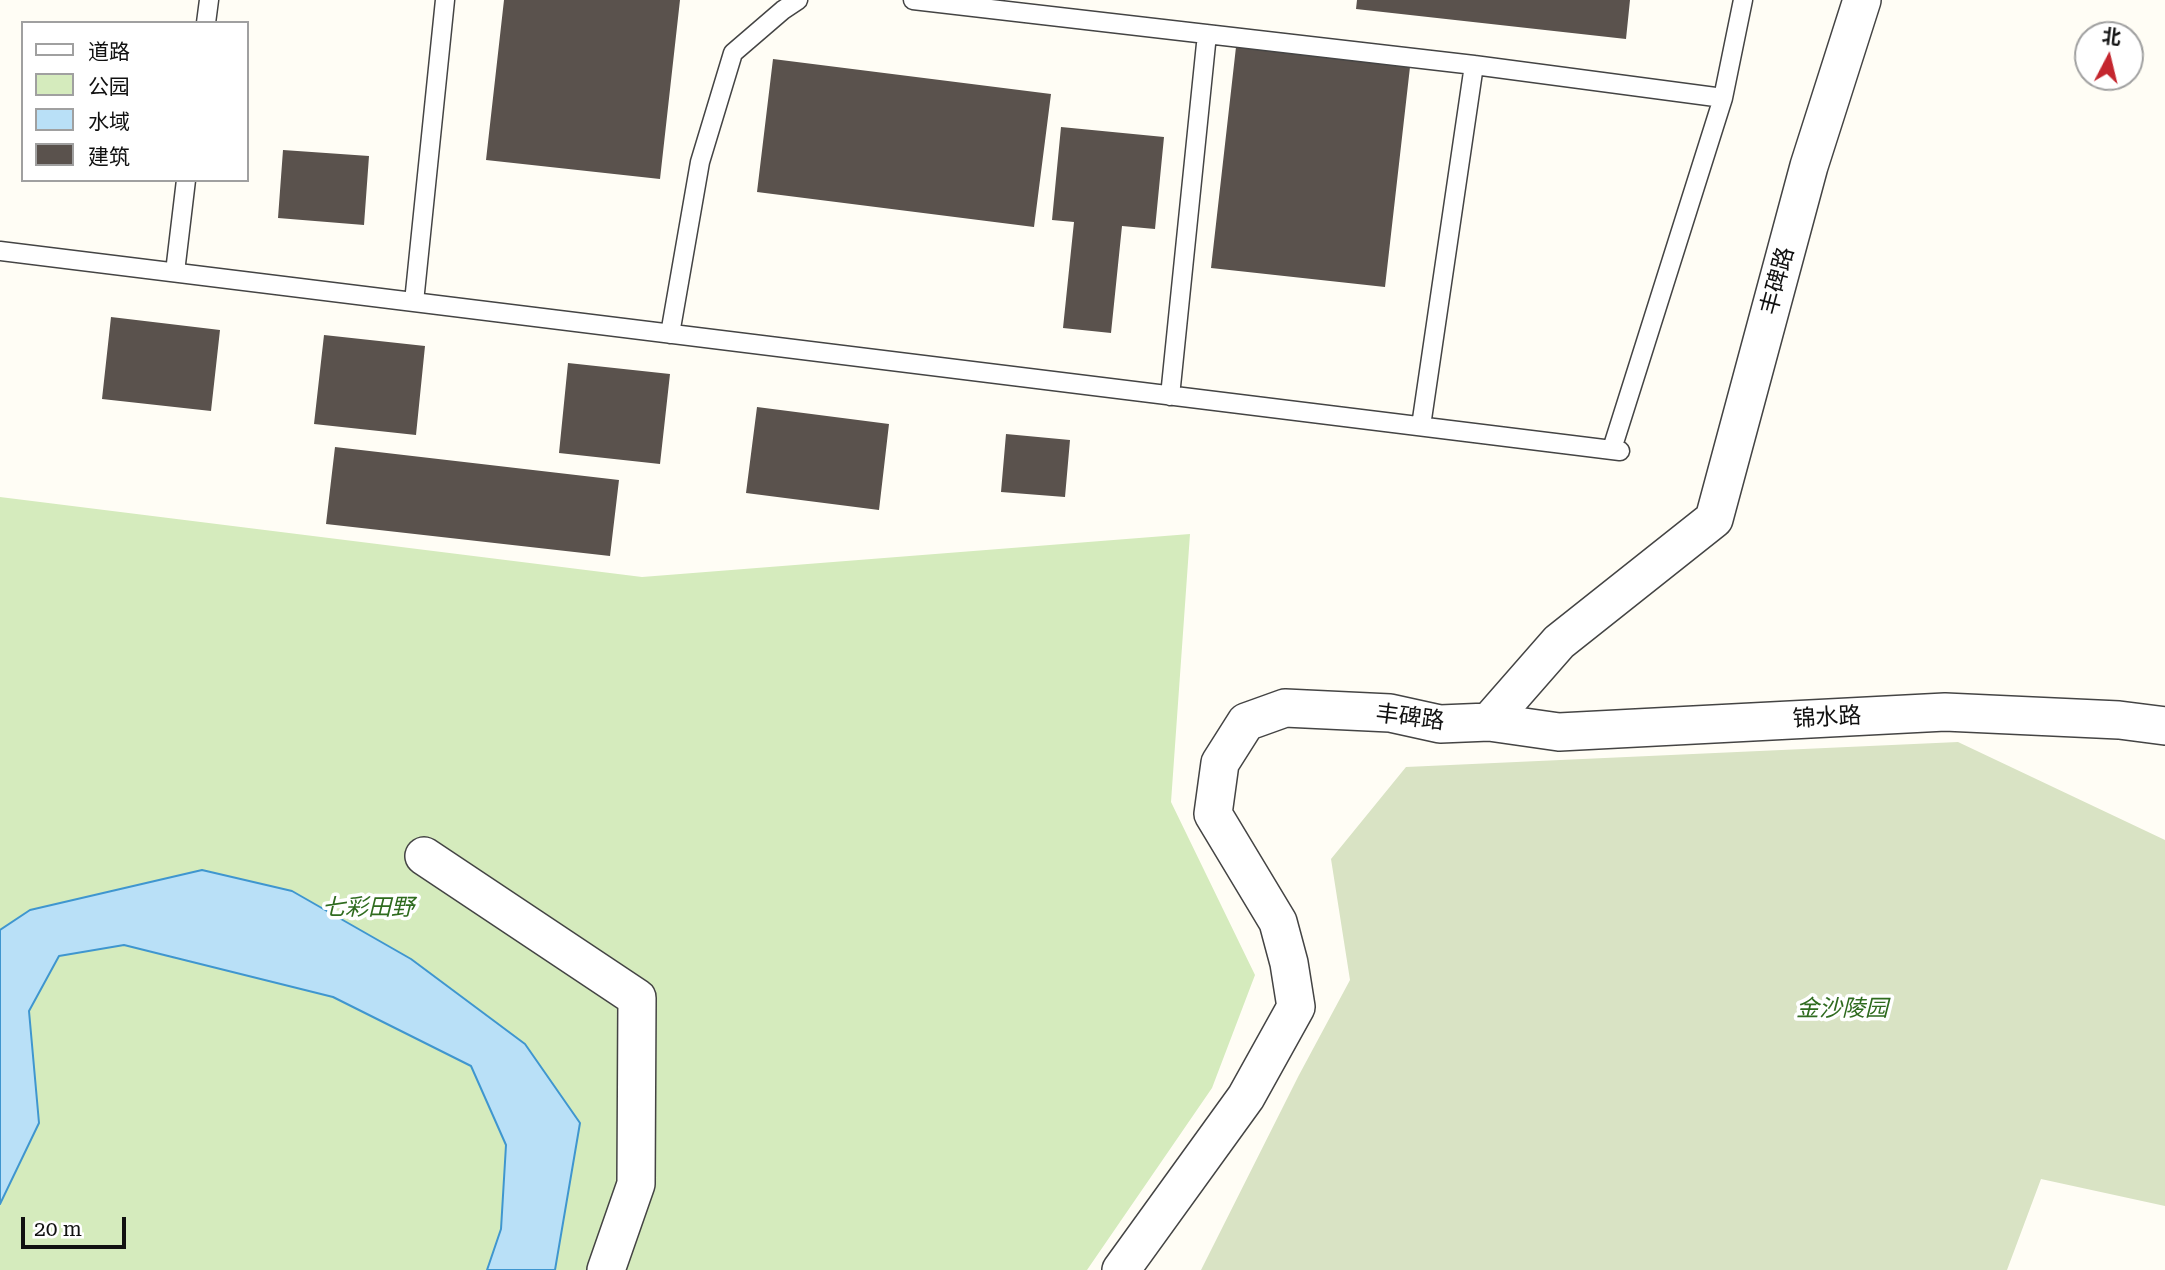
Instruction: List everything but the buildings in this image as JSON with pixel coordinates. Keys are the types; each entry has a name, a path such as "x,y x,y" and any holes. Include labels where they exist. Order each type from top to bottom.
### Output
{"street":[{"name":"丰碑路","path":"1121,1270 1246,1097 1296,1007 1289,963 1278,922 1213,814 1220,763 1245,722 1285,708 1390,713 1440,724 1489,722 1559,642 1714,519 1809,166 1862,0"},
{"name":"锦水路","path":"1489,722 1559,732 1945,712 2119,720 2165,726"},
{"path":"424,856 637,998 636,1184 606,1270"}],"lane":[{"path":"206,21 209,0"},
{"path":"414,302 444,0"},
{"path":"670,334 700,162 733,53 798,0"},
{"path":"914,0 1474,65 1723,98"},
{"path":"0,251 1619,451 1612,449 1723,98 1743,0"},
{"path":"1170,396 1207,34"},
{"path":"1421,426 1474,65"},
{"path":"175,272 186,182"}],"green space":[{"name":"七彩田野","path":"0,497 642,577 1190,534 1171,802 1255,975 1212,1088 1087,1270 0,1270"},
{"name":"金沙陵园","path":"1958,742 2165,840 2165,1206 2041,1179 2007,1270 1201,1270 1350,980 1331,859 1406,767"}],"water":[{"path":"202,870 292,891 411,959 525,1044 580,1123 555,1270 487,1270 501,1229 506,1145 471,1066 333,997 124,945 59,956 29,1011 39,1123 0,1204 0,930 30,910"}]}
